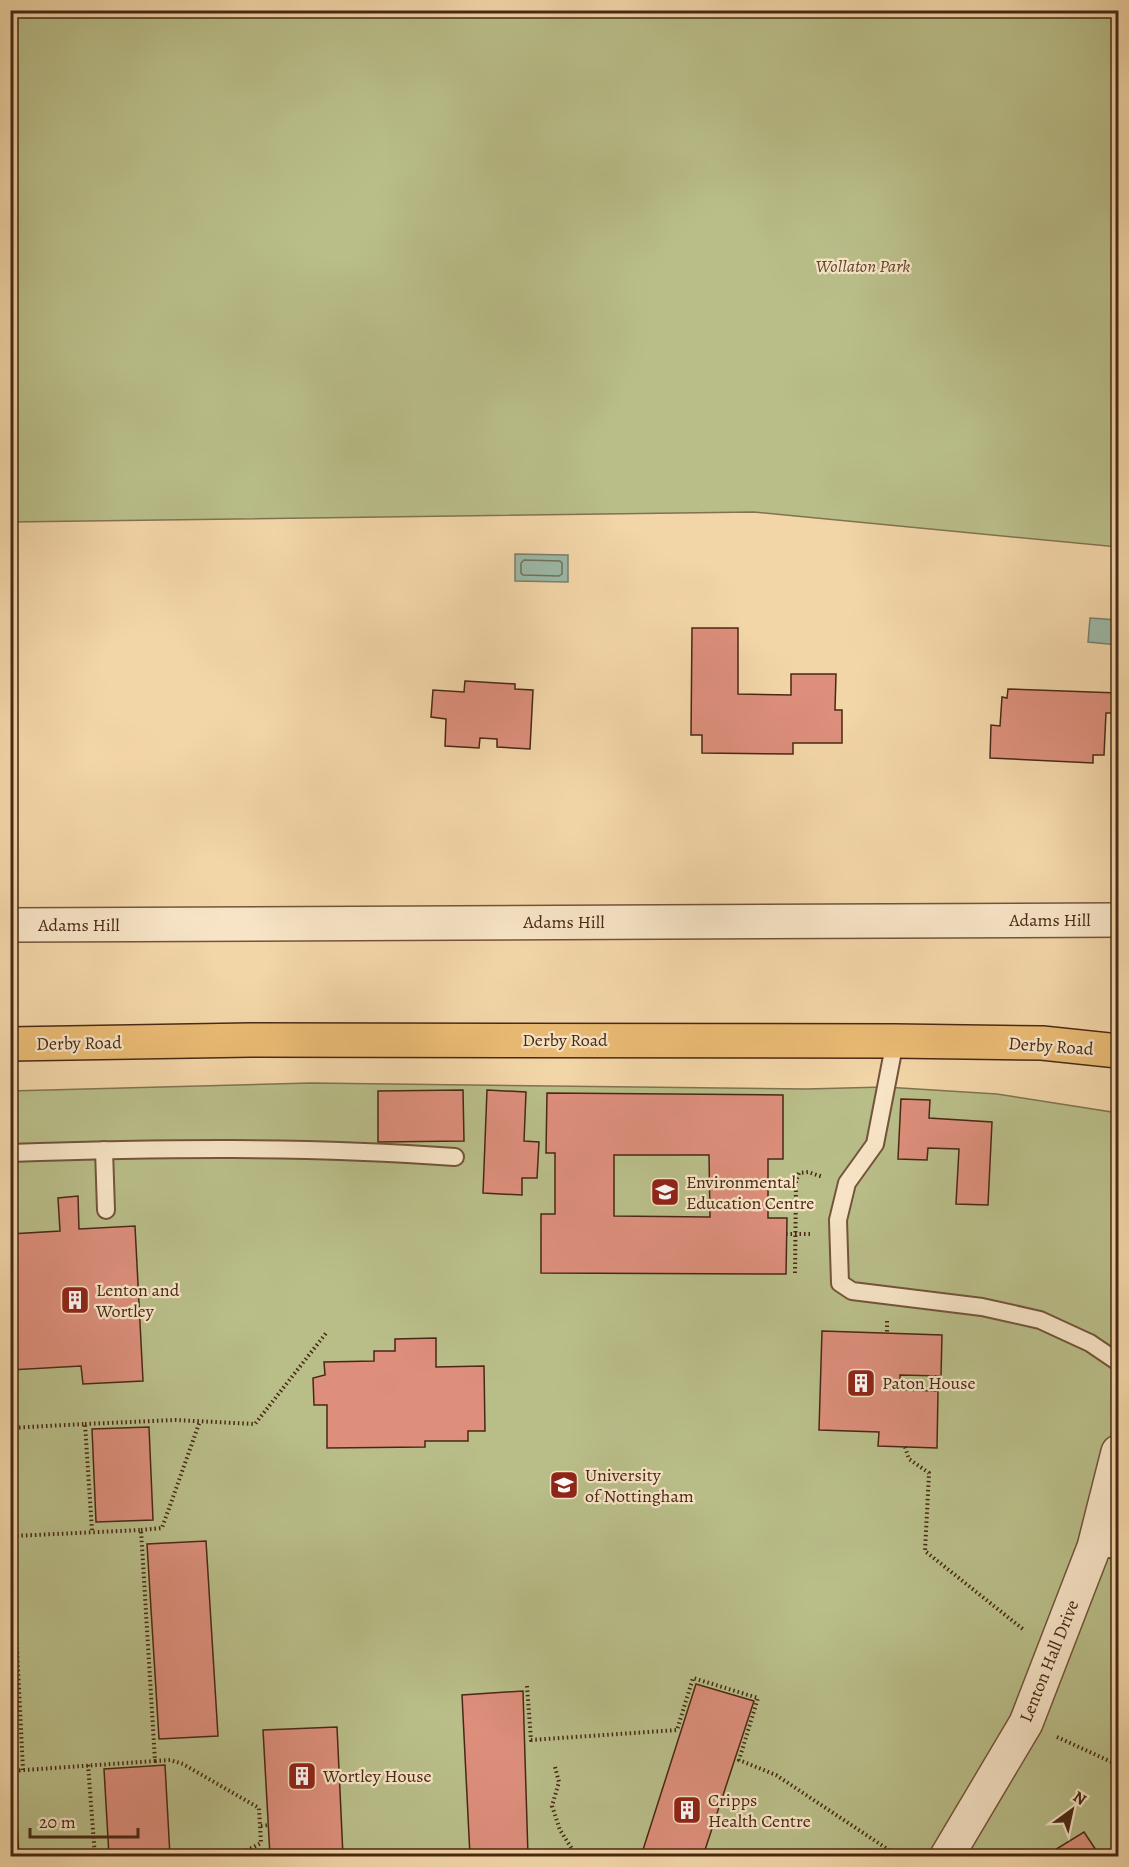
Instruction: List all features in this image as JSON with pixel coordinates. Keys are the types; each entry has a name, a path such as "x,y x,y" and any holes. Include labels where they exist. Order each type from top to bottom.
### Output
{"highway":[{"name":"Derby Road","path":"10,1044 251,1040 895,1041 1042,1043 1119,1051"}],"street":[{"name":"Adams Hill","path":"10,925 1119,920"},
{"name":"Lenton Hall Drive","path":"947,1857 1026,1723 1053,1652 1106,1549 1119,1452"}],"lane":[{"path":"895,1041 875,1144 847,1183 838,1220 840,1283 852,1291 982,1307 1040,1320 1090,1344 1119,1362"},
{"path":"10,1153 193,1148 374,1151 455,1157"},
{"path":"104,1150 106,1210"}],"path":[{"path":"795,1273 796,1181 799,1173 819,1174 845,1192"},
{"path":"786,1234 797,1234"},
{"path":"10,1428 175,1420 255,1424 327,1332"},
{"path":"13,1536 162,1528 200,1421"},
{"path":"85,1424 92,1532"},
{"path":"905,1447 909,1459 929,1473 925,1551 1053,1652"},
{"path":"10,1508 23,1770"},
{"path":"141,1530 154,1761"},
{"path":"527,1686 531,1740 677,1730 693,1678 758,1698 739,1760 776,1775 898,1857"},
{"path":"1026,1723 1119,1765"},
{"path":"10,1771 170,1760 183,1764 259,1808 261,1843 236,1857"},
{"path":"88,1765 95,1857"},
{"path":"555,1767 559,1782 552,1806 560,1830 572,1849 569,1857"},
{"path":"261,1826 268,1825"}],"green space":[{"name":"Wollaton Park","path":"11,10 1118,11 1118,547 754,512 11,522"},
{"name":"University of Nottingham","path":"311,1083 806,1089 885,1087 997,1094 1118,1113 1118,1856 11,1856 10,1091"}],"water":[{"path":"515,554 568,555 568,582 515,581"},
{"path":"1090,618 1118,620 1118,645 1088,642"}],"building":[{"path":"692,628 738,628 738,694 791,695 791,674 836,674 835,710 842,710 842,743 793,743 793,754 702,753 702,735 691,735"},
{"path":"465,681 515,684 515,689 533,690 530,749 497,747 497,739 480,738 479,748 445,746 446,719 431,717 433,690 464,692"},
{"path":"1008,689 1118,693 1118,713 1106,713 1104,755 1093,755 1093,763 990,758 991,725 1000,726 1002,697 1007,698"},
{"path":"463,1090 464,1141 378,1142 378,1091"},
{"path":"487,1090 526,1092 524,1141 539,1142 537,1178 522,1178 522,1195 483,1193"},
{"name":"Environmental Education Centre","path":"547,1093 783,1095 783,1159 768,1159 768,1218 787,1218 786,1274 541,1273 541,1214 555,1214 555,1153 546,1153","holes":["614,1155 709,1155 710,1217 614,1216"]},
{"path":"901,1099 930,1100 929,1118 992,1122 988,1205 956,1204 959,1149 928,1148 927,1160 898,1159"},
{"name":"Lenton and Wortley","path":"78,1196 79,1229 135,1226 143,1381 83,1384 81,1366 10,1370 10,1234 60,1231 58,1198"},
{"name":"Paton House","path":"822,1331 942,1335 941,1376 900,1375 900,1390 938,1391 937,1448 878,1446 879,1432 819,1430"},
{"path":"436,1338 436,1367 484,1366 485,1431 468,1431 468,1441 425,1441 425,1447 327,1448 327,1405 314,1405 313,1378 325,1375 324,1362 374,1361 374,1351 395,1351 395,1339"},
{"path":"149,1427 153,1520 96,1522 92,1429"},
{"path":"206,1541 218,1736 159,1739 147,1544"},
{"name":"Cripps Health Centre","path":"696,1684 754,1701 703,1856 641,1856"},
{"path":"523,1691 528,1856 470,1856 462,1695"},
{"name":"Wortley House","path":"337,1727 343,1856 270,1856 263,1730"},
{"path":"165,1765 170,1856 109,1856 104,1769"},
{"path":"10,1774 14,1774 19,1856 10,1856"},
{"path":"1084,1832 1100,1856 1045,1856"}],"place":[{"name":"Environmental Education Centre","path":"665,1192"},
{"name":"Lenton and Wortley","path":"75,1300"},
{"name":"Paton House","path":"861,1383"},
{"name":"University of Nottingham","path":"564,1485"},
{"name":"Wortley House","path":"302,1776"},
{"name":"Cripps Health Centre","path":"687,1810"}]}
